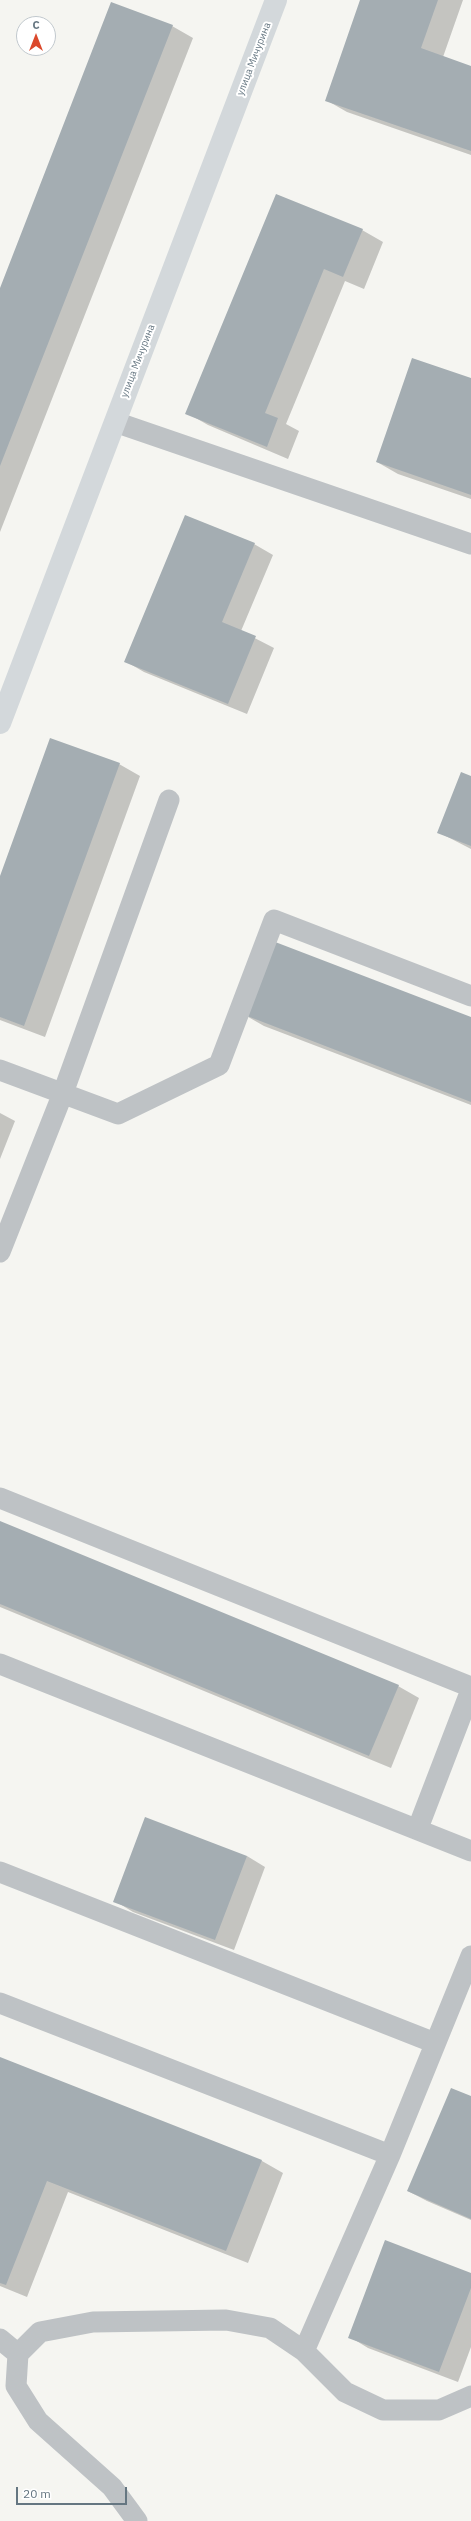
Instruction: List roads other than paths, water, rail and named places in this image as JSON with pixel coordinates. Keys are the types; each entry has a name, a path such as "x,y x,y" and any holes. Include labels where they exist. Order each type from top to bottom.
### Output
{"street":[{"name":"улица Мичурина","path":"0,723 276,0"}],"lane":[{"path":"115,422 471,544"},
{"path":"0,1252 63,1093 169,800"},
{"path":"0,1070 118,1114 219,1065 274,920 471,996"},
{"path":"0,1498 471,1688 418,1828"},
{"path":"0,1664 418,1828 471,1851"},
{"path":"0,1872 435,2043"},
{"path":"304,2351 390,2155 471,1956"},
{"path":"0,2003 390,2155"},
{"path":"137,2521 112,2487 38,2421 16,2386 18,2354 40,2332 94,2322 226,2320 270,2328 304,2351 345,2392 383,2410 439,2410 471,2396"},
{"path":"0,2339 18,2354"}]}
